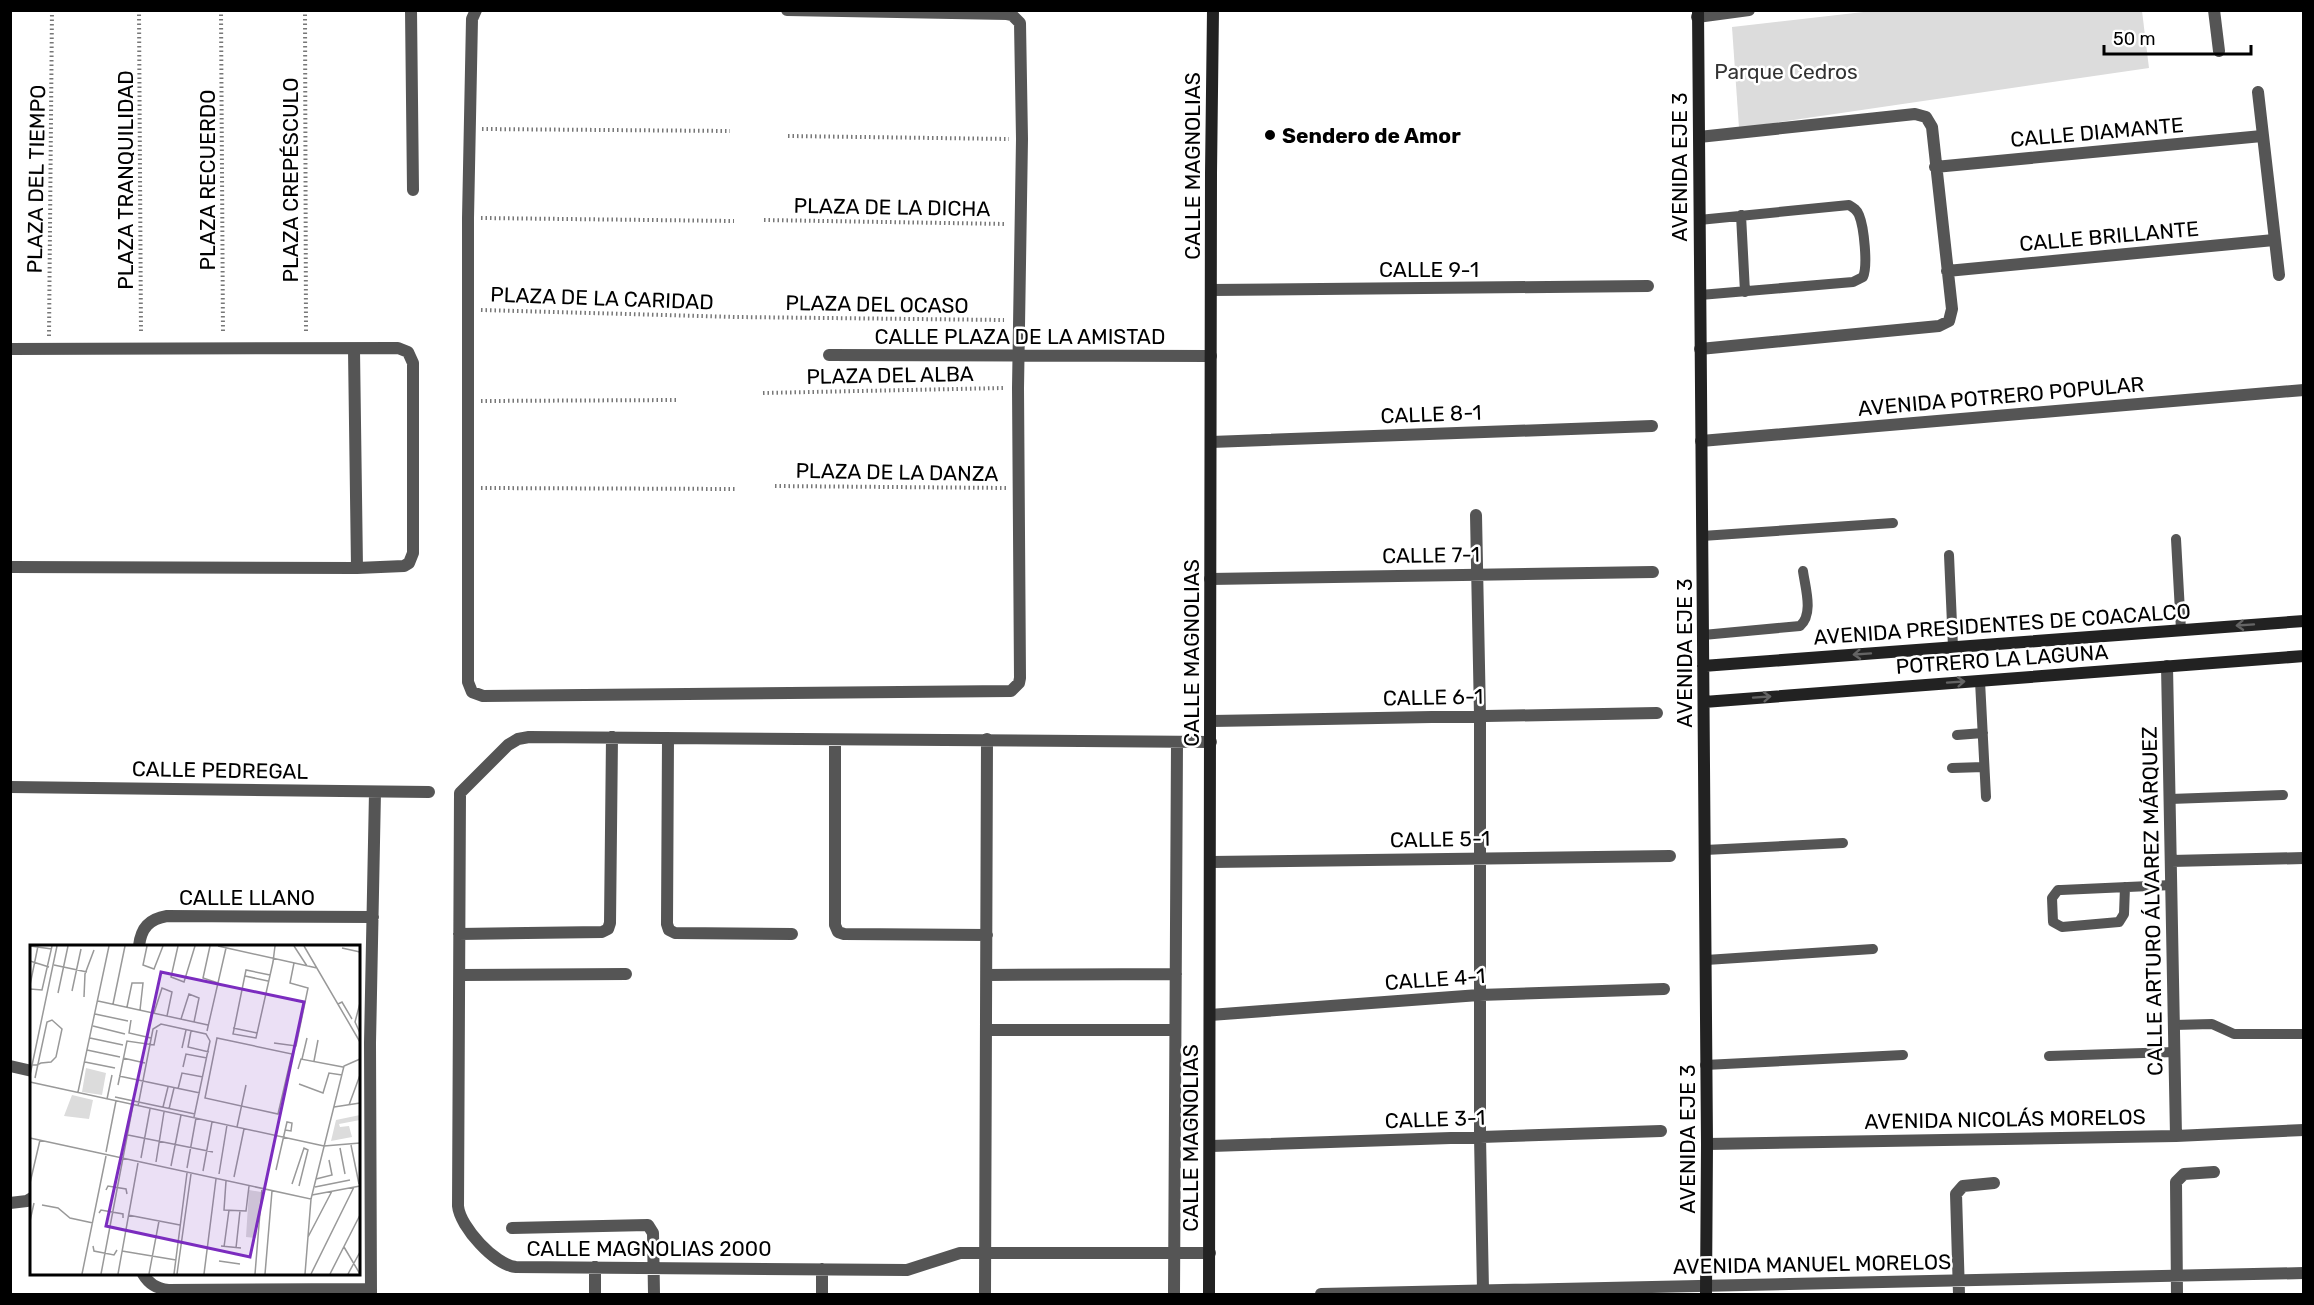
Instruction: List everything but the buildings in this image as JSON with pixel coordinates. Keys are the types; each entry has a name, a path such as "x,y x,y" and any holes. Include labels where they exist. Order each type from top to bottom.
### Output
{"street":[{"path":"411,10 413,190"},
{"path":"476,10 472,19 468,218 468,682 472,692 483,696 1011,691 1019,683 1020,678 1017,388 1022,139 1021,29 1017,19 1007,14 787,10"},
{"name":"CALLE MAGNOLIAS","path":"1209,1294 1213,10"},
{"path":"1698,14 1749,10"},
{"path":"2214,10 2219,51"},
{"name":"AVENIDA EJE 3","path":"1698,14 1706,960 1706,1290"},
{"path":"2258,92 2279,274"},
{"path":"1699,137 1916,114 1926,117 1932,127 1952,309 1949,321 1939,326 1700,349"},
{"name":"CALLE DIAMANTE","path":"1935,167 2262,136"},
{"name":"CALLE BRILLANTE","path":"1947,271 2274,240"},
{"name":"CALLE 9-1","path":"1211,290 1648,286"},
{"path":"10,349 404,349 412,357 413,363 412,558 409,563 399,568 10,567"},
{"path":"354,350 357,568"},
{"name":"CALLE PLAZA DE LA AMISTAD","path":"829,355 1211,356"},
{"name":"AVENIDA POTRERO POPULAR","path":"1701,441 2304,390"},
{"name":"CALLE 8-1","path":"1211,441 1652,426"},
{"path":"1476,515 1483,1290"},
{"name":"CALLE 7-1","path":"1210,579 1653,572"},
{"name":"AVENIDA PRESIDENTES DE COACALCO","path":"1703,666 2304,621"},
{"name":"POTRERO LA LAGUNA","path":"1704,702 2304,656"},
{"name":"CALLE ARTURO ÁLVAREZ MÁRQUEZ","path":"2167,666 2176,1136"},
{"name":"CALLE 6-1","path":"1210,721 1657,713"},
{"path":"459,934 602,932 608,930 610,923 612,737 1211,742"},
{"name":"CALLE MAGNOLIAS 2000","path":"612,737 518,739 508,745 460,793 458,1206 460,1217 488,1250 505,1265 516,1267 907,1270 951,1255 985,1253 1210,1253"},
{"path":"668,738 667,924 669,930 675,933 792,934"},
{"path":"985,1294 987,739"},
{"path":"835,740 835,925 838,932 844,934 987,935"},
{"path":"1174,1294 1177,742"},
{"name":"CALLE PEDREGAL","path":"10,787 429,792"},
{"path":"144,1275 147,1281 157,1288 168,1290 371,1292 364,1163 364,1043 372,917 375,792"},
{"name":"CALLE 5-1","path":"1211,862 1670,856"},
{"path":"2171,861 2304,858"},
{"name":"CALLE LLANO","path":"139,945 141,934 147,925 156,918 167,916 372,917"},
{"path":"459,975 626,974"},
{"path":"987,975 1176,974"},
{"name":"CALLE 4-1","path":"1210,1015 1479,995 1664,989"},
{"path":"986,1030 1175,1030"},
{"path":"10,1066 30,1071"},
{"name":"AVENIDA NICOLÁS MORELOS","path":"1707,1144 2176,1136 2304,1130"},
{"name":"CALLE 3-1","path":"1211,1146 1661,1131"},
{"path":"2177,1294 2176,1182 2184,1174 2214,1172"},
{"path":"1959,1294 1956,1194 1963,1186 1969,1184 1994,1183"},
{"path":"10,1203 30,1199"},
{"path":"512,1228 648,1225 653,1233 654,1294"},
{"path":"595,1267 595,1294"},
{"path":"822,1269 822,1294"},
{"name":"AVENIDA MANUEL MORELOS","path":"1321,1294 1483,1290 1706,1290 1959,1281 2304,1273"}],"lane":[{"path":"1699,220 1850,205 1855,208 1860,218 1866,266 1863,277 1853,282 1700,295"},
{"path":"1741,216 1745,292"},
{"path":"1702,536 1893,523"},
{"path":"2176,539 2181,630"},
{"path":"1949,555 1953,647"},
{"path":"1703,635 1800,626 1805,622 1808,611 1803,571"},
{"path":"1980,681 1986,797"},
{"path":"1957,735 1983,733"},
{"path":"1952,768 1984,767"},
{"path":"2170,800 2283,795"},
{"path":"1705,850 1844,843"},
{"path":"2125,887 2124,914 2119,922 2062,927 2053,922 2052,898 2058,890 2125,887 2172,885"},
{"path":"1706,960 1873,949"},
{"path":"2174,1024 2212,1024 2234,1035 2304,1034"},
{"path":"2049,1056 2175,1052"},
{"path":"1705,1065 1903,1055"}],"path":[{"name":"PLAZA DEL TIEMPO","path":"49,349 52,10"},
{"name":"PLAZA TRANQUILIDAD","path":"139,10 141,350"},
{"name":"PLAZA RECUERDO","path":"221,10 223,350"},
{"name":"PLAZA CREPÉSCULO","path":"305,10 306,350"},
{"path":"470,129 730,132"},
{"path":"788,136 1022,139"},
{"path":"468,218 734,221"},
{"name":"PLAZA DE LA DICHA","path":"764,220 1020,224"},
{"name":"PLAZA DE LA CARIDAD","path":"468,310 736,317"},
{"name":"PLAZA DEL OCASO","path":"736,317 1018,321"},
{"name":"PLAZA DEL ALBA","path":"763,393 1017,388"},
{"path":"469,401 676,400"},
{"name":"PLAZA DE LA DANZA","path":"775,486 1018,489"},
{"path":"469,488 735,489"}],"green space":[{"name":"Parque Cedros","path":"1881,10 2142,11 2149,68 1739,128 1732,27"}],"place":[{"name":"Sendero de Amor","path":"1270,135"}]}
